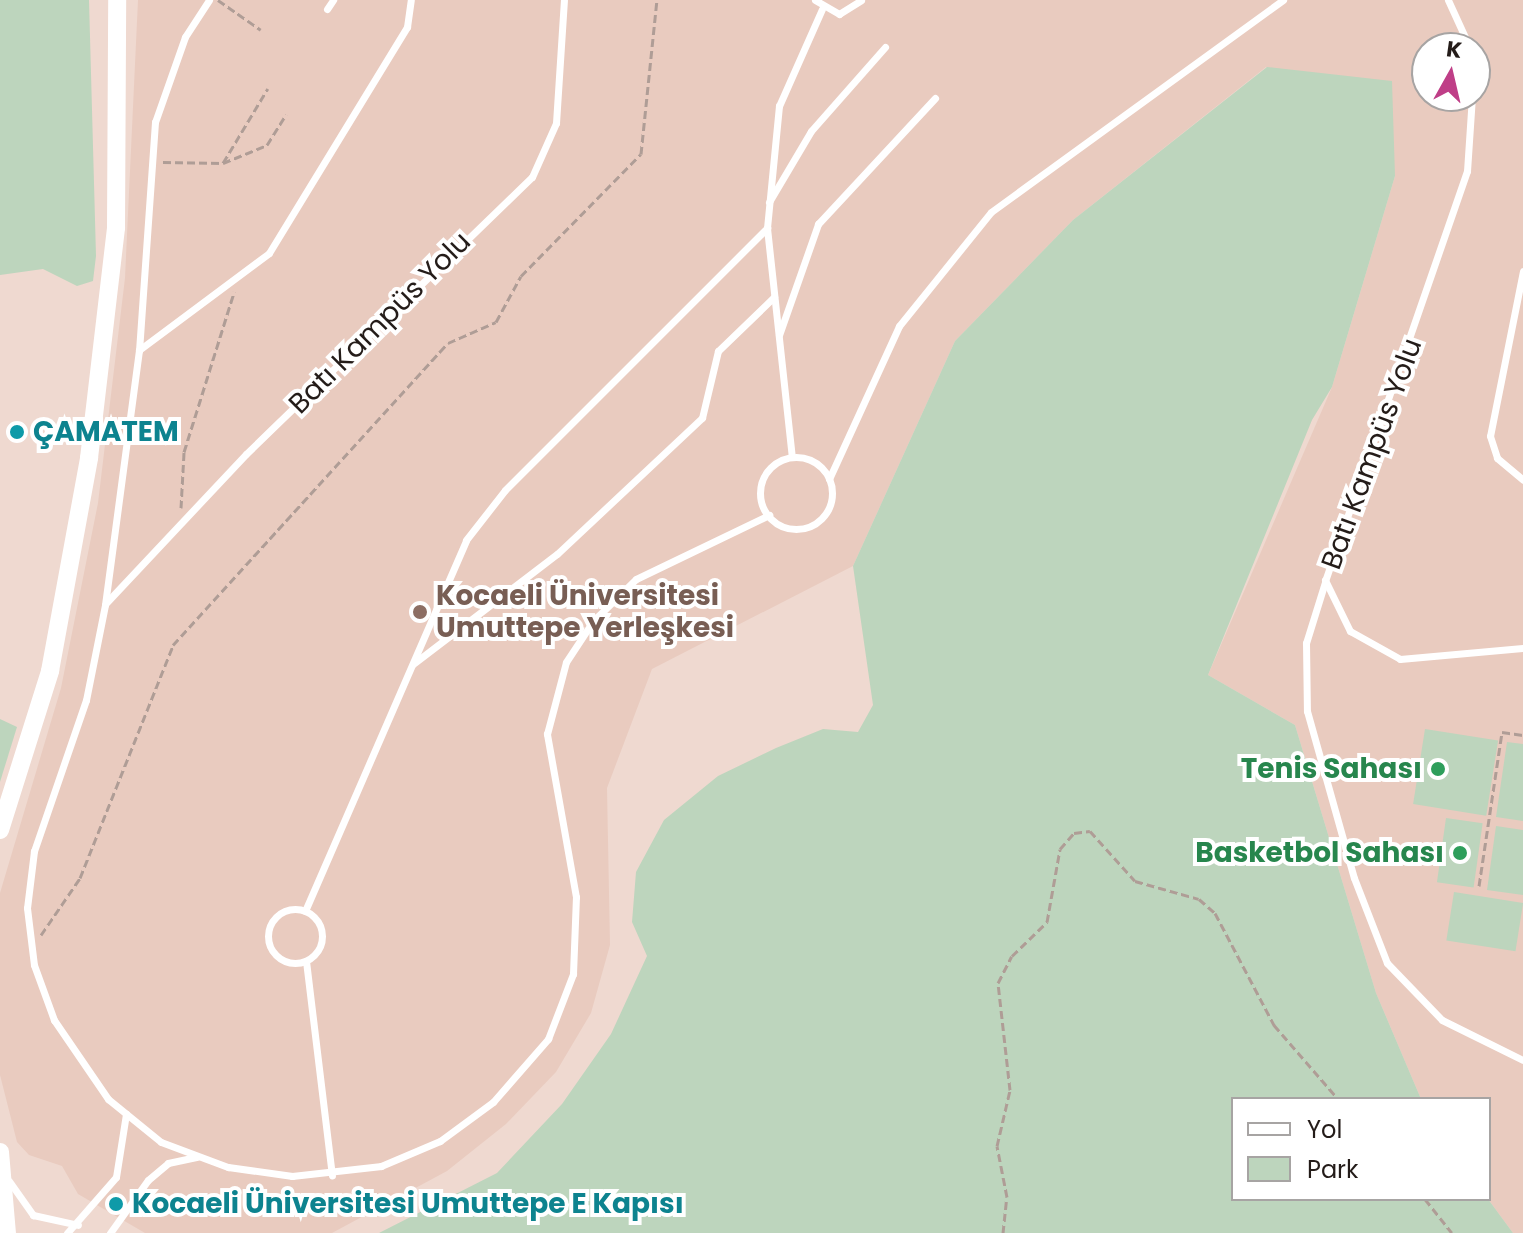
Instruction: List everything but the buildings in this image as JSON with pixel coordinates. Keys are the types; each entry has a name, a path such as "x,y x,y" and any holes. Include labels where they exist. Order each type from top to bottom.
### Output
{"street":[{"path":"0,830 50,671 89,458 116,228 117,0"},
{"path":"2,1160 7,1233"}],"lane":[{"path":"209,0 185,37 155,122 139,350 105,605 86,700 34,851 32,948 54,1020 126,1114 161,1142 197,1157 258,1174 332,1175 381,1166 440,1141 513,1083 548,1039 573,974 578,920 547,734 566,662 593,621 636,579 769,515"},
{"path":"327,9 333,0"},
{"path":"139,350 239,275 277,241 407,27 411,0"},
{"name":"Batı Kampüs Yolu","path":"105,605 246,454 532,177 556,123 564,0"},
{"path":"815,0 822,9 847,13 861,0"},
{"path":"829,479 814,462 792,457 764,476 761,499 769,515 794,529 817,522 831,503 829,479 899,326 991,212 1283,0"},
{"path":"1448,0 1463,32"},
{"path":"792,457 767,228 768,204 779,106 822,9"},
{"path":"768,204 811,131 885,47"},
{"path":"779,337 818,224 935,98"},
{"name":"Batı Kampüs Yolu","path":"1471,112 1467,171 1325,580 1350,631 1400,659 1523,648"},
{"path":"305,911 412,665 483,516 767,228"},
{"path":"1523,271 1490,436 1497,458 1523,480"},
{"path":"412,665 557,554 702,418 718,351 774,297"},
{"path":"1325,580 1306,643 1307,711 1354,878 1387,963 1442,1020 1523,1060"},
{"path":"306,961 280,959 268,937 279,914 305,911 318,923 322,940 306,961 332,1175"},
{"path":"67,1233 78,1225 116,1177 126,1114"},
{"path":"110,1233 148,1180 168,1163 197,1157"},
{"path":"2,1160 33,1215 78,1225"}],"path":[{"path":"218,0 261,30"},
{"path":"32,948 80,878 173,645 448,343 496,322 521,276 641,154 657,0"},
{"path":"223,163 268,88"},
{"path":"152,162 223,163 267,145 286,115"},
{"path":"180,512 184,452 239,275"},
{"path":"1479,886 1502,732 1523,735"},
{"path":"1003,1233 1007,1197 997,1146 1010,1090 998,983 1012,956 1047,922 1060,849 1074,833 1090,831 1135,881 1199,899 1215,913 1274,1025 1336,1097"},
{"path":"1427,1201 1452,1233"}],"shaded area":[{"name":"Kocaeli Üniversitesi Umuttepe Yerleşkesi","path":"138,0 1523,0 1523,1233 1513,1233 1489,1201 1491,1097 1420,1097 1376,993 1295,725 1208,675 1332,387 1395,176 1266,67 1073,220 955,341 853,566 652,669 607,788 610,945 591,1013 556,1072 506,1124 447,1171 332,1233 145,1233 78,1194 62,1166 29,1155 17,1142 0,1075 0,893 61,688 98,503 125,278"}],"green space":[{"path":"0,0 89,0 96,256 93,281 77,286 43,269 0,275"},
{"path":"1267,67 1392,81 1395,176 1332,387 1312,420 1208,675 1295,725 1376,993 1420,1097 1231,1097 1231,1201 1489,1201 1513,1233 379,1233 497,1173 562,1104 611,1034 647,956 632,922 636,872 664,820 718,776 776,748 823,729 858,732 873,705 853,566 955,341 1073,220"},
{"path":"0,719 17,727 0,782"},
{"path":"1425,729 1498,741 1486,816 1413,804"},
{"name":"Tenis Sahası","path":"1507,742 1523,744 1523,821 1496,817"},
{"name":"Basketbol Sahası","path":"1446,818 1483,823 1474,888 1437,882"},
{"name":"Basketbol Sahası","path":"1496,826 1523,830 1523,895 1487,890"},
{"path":"1454,892 1523,903 1515,951 1446,940"}],"place":[{"name":"ÇAMATEM","path":"17,432"},
{"name":"Kocaeli Üniversitesi Umuttepe Yerleşkesi","path":"420,612"},
{"name":"Tenis Sahası","path":"1438,769"},
{"name":"Basketbol Sahası","path":"1460,853"},
{"name":"Kocaeli Üniversitesi Umuttepe E Kapısı","path":"116,1204"}]}
